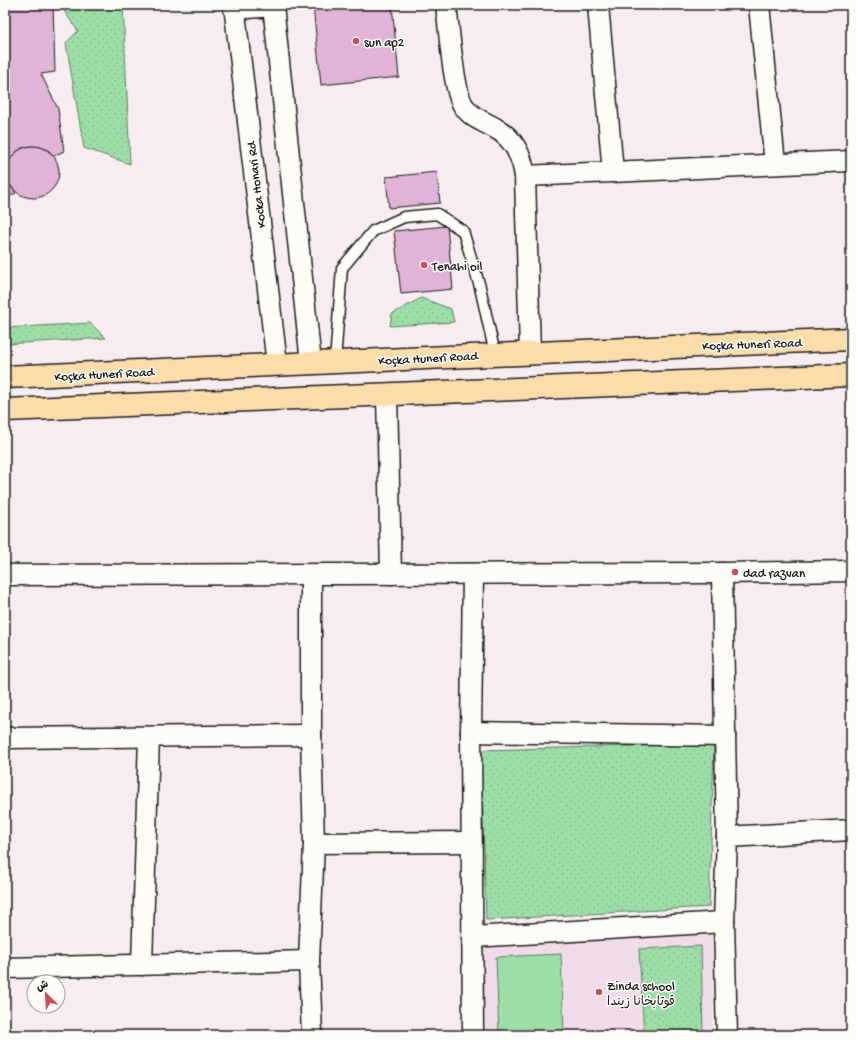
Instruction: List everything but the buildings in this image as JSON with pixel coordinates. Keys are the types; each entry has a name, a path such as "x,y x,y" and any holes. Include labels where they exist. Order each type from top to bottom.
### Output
{"main road":[{"name":"Koçka Hunerî Road","path":"5,377 95,374 530,352 851,339"},
{"path":"5,410 851,376"}],"street":[{"path":"446,5 457,86 462,104 475,118 497,129 511,141 518,151 526,176 530,352"},
{"path":"598,5 613,172"},
{"path":"759,5 774,164"},
{"path":"234,7 273,6 311,363"},
{"name":"Kocka Honari Rd","path":"234,7 277,364"},
{"path":"526,176 851,161"},
{"path":"387,395 392,574"},
{"path":"5,575 312,575 851,571"},
{"path":"722,573 727,837 724,922 727,1035"},
{"path":"473,574 471,732 473,1035"},
{"path":"312,575 311,735 314,843 309,961 312,1035"},
{"path":"471,732 725,736"},
{"path":"5,738 311,735"},
{"path":"142,965 149,736"},
{"path":"727,837 851,830"},
{"path":"314,843 471,842"},
{"path":"472,937 724,922"},
{"path":"5,968 309,961"}],"lane":[{"path":"335,362 342,268 373,231 404,217 437,214 463,231 480,288 494,354"}],"shaded area":[{"name":"Zinda school قوتابخانا زیندا","path":"713,933 713,1035 485,1035 483,948"}],"green space":[{"path":"60,5 123,5 130,164 84,148 66,43 78,31"},
{"path":"421,298 451,309 454,322 390,326 392,314"},
{"path":"90,323 106,338 5,344 5,328"},
{"path":"714,744 709,907 486,920 481,750"},
{"path":"701,946 703,1035 644,1035 639,949"},
{"path":"561,954 564,1035 499,1035 496,957"}],"place":[{"name":"sun ap2","path":"356,41"},
{"name":"Tenahi oil","path":"424,265"},
{"name":"dad razvan","path":"735,572"},
{"name":"Zinda school قوتابخانا زیندا","path":"599,992"}]}
